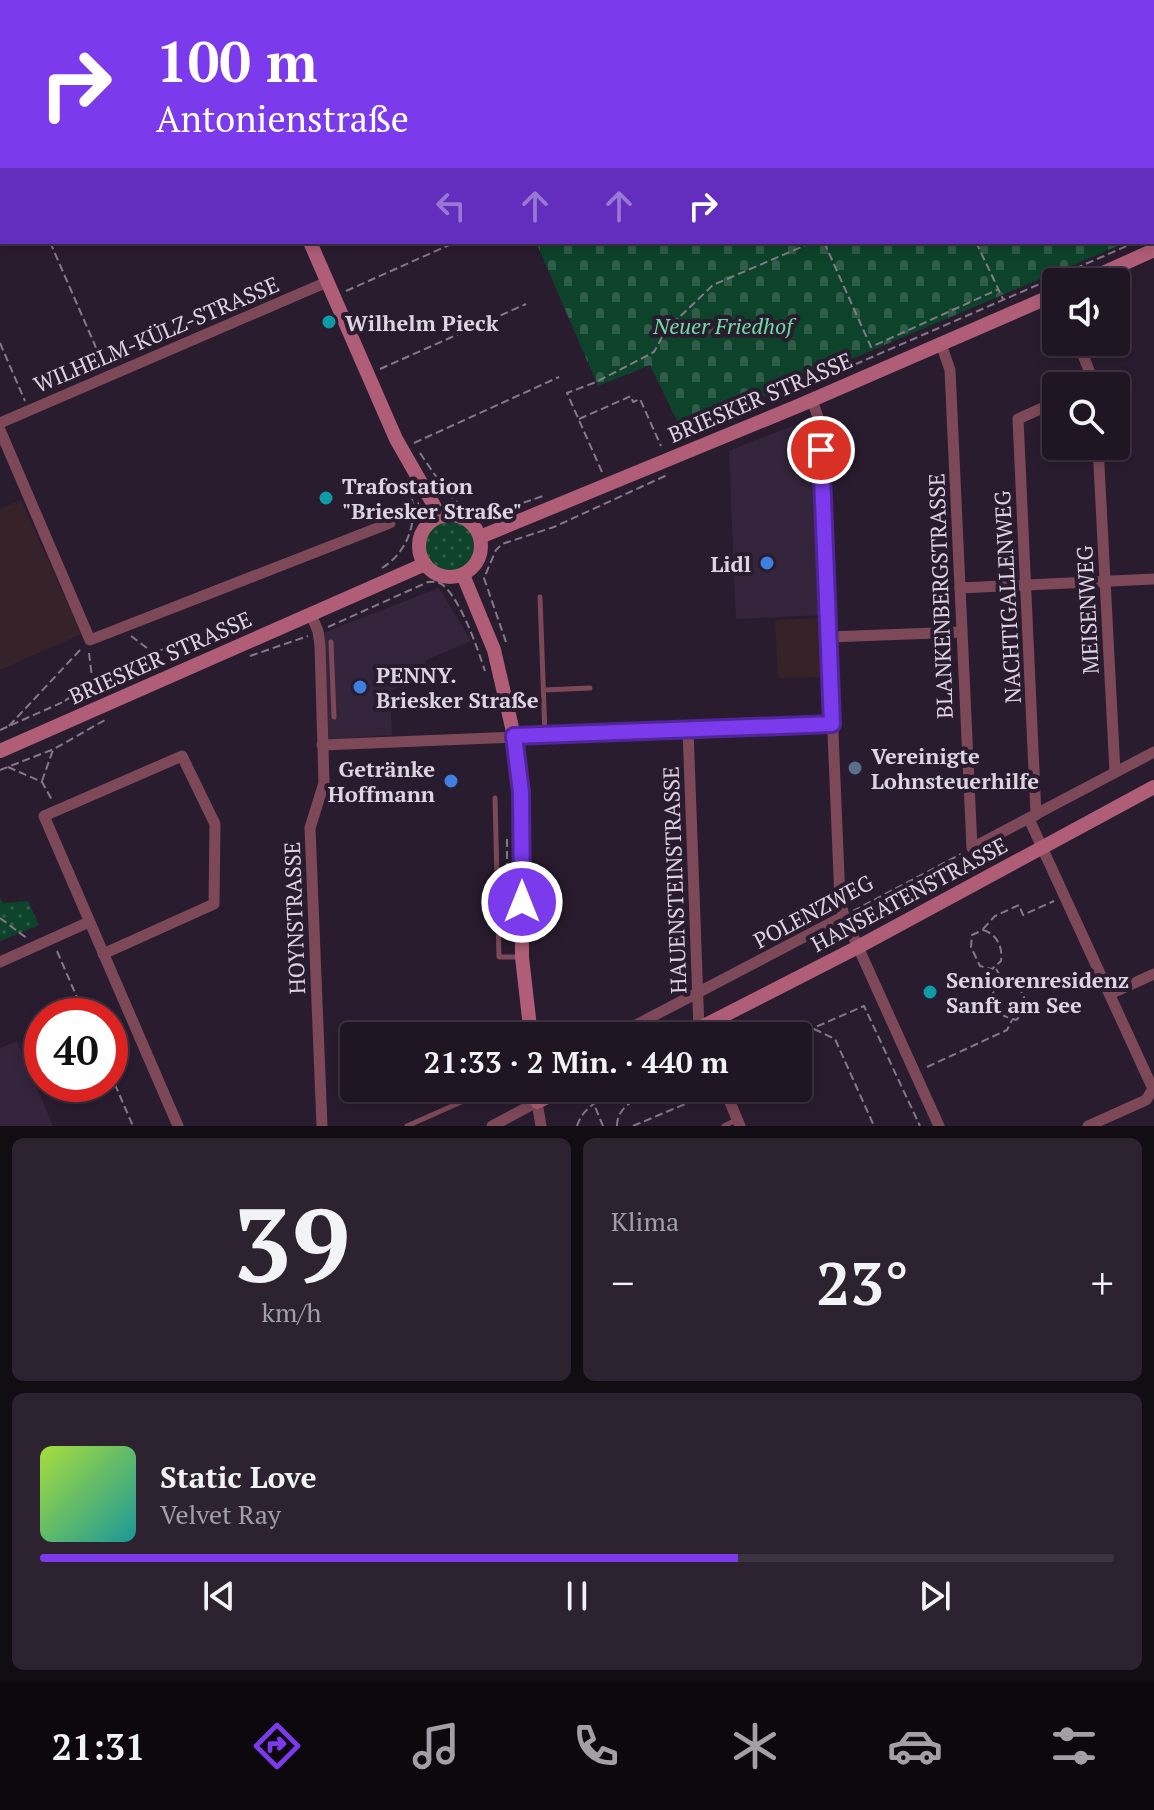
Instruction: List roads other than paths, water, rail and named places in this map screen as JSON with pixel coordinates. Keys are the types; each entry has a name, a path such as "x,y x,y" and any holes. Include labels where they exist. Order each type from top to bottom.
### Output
{"main road":[{"path":"311,244 396,439 440,516"},
{"path":"1117,268 1153,253"},
{"name":"BRIESKER STRASSE","path":"480,537 812,400 1042,300"},
{"path":"440,516 459,517 472,525 480,537 478,559 463,575 445,577 436,574 425,564 420,551 421,539 431,521 440,516"},
{"name":"BRIESKER STRASSE","path":"0,751 425,564"},
{"path":"463,575 497,660 514,736 521,792 522,957 529,1022"},
{"name":"HANSEATENSTRASSE","path":"719,1022 1154,786"}],"street":[{"name":"WILHELM-KÜLZ-STRASSE","path":"0,423 327,282"},
{"name":"BLANKENBERGSTRASSE","path":"941,344 950,370 972,848 1032,817"},
{"path":"812,400 820,423 839,886 844,916 939,1126"},
{"name":"NACHTIGALLENWEG","path":"1032,817 1027,584 1018,419 1042,408"},
{"path":"0,430 90,640 390,523"},
{"name":"MEISENWEG","path":"1099,460 1115,772"},
{"path":"960,588 1154,579"},
{"name":"HOYNSTRASSE","path":"311,615 318,631 324,783 310,828 322,1126"},
{"path":"829,637 961,632"},
{"path":"322,745 832,724"},
{"name":"HAUENSTEINSTRASSE","path":"688,729 700,1022"},
{"path":"1088,1126 1146,1100 1152,1093 1152,1085 1032,817 1154,752"},
{"path":"103,954 214,904 215,824 182,756 44,816 89,922 178,1126"},
{"name":"POLENZWEG","path":"643,1022 844,916"},
{"path":"0,962 89,922"},
{"path":"1110,994 1154,974"},
{"path":"492,1126 526,1102"},
{"path":"537,1102 541,1126"},
{"path":"730,1102 738,1123"}],"lane":[{"path":"540,597 545,735"},
{"path":"331,642 334,717"},
{"path":"544,690 590,688"},
{"path":"495,798 499,957 522,957"},
{"path":"407,1126 461,1102"},
{"path":"724,1126 738,1123"}],"place":[{"name":"Wilhelm Pieck","path":"329,322"},
{"name":"Trafostation \"Briesker Straße\"","path":"326,498"},
{"name":"Lidl","path":"767,563"},
{"name":"PENNY. Briesker Straße","path":"360,687"},
{"name":"Vereinigte Lohnsteuerhilfe","path":"855,768"},
{"name":"Getränke Hoffmann","path":"451,781"},
{"name":"Seniorenresidenz Sanft am See","path":"930,992"}],"park label":[{"name":"Neuer Friedhof","path":"723,325"}]}
